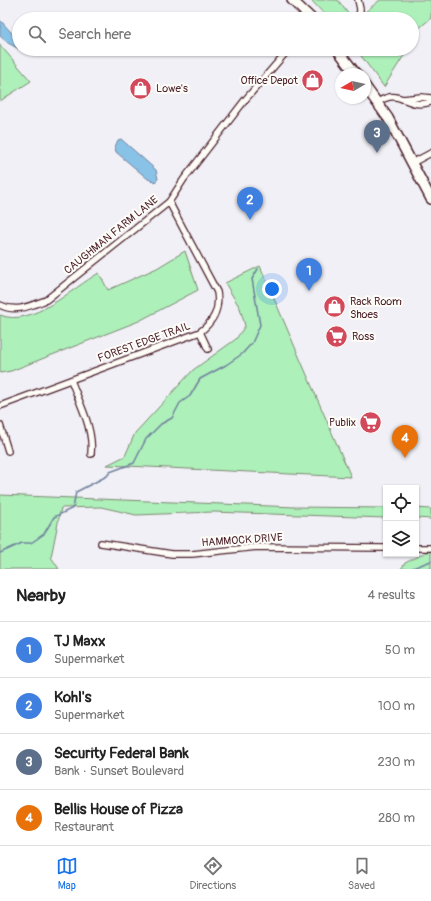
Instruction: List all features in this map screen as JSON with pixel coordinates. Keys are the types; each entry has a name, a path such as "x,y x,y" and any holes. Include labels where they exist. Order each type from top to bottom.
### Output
{"main road":[{"path":"292,0 305,12"},
{"path":"342,56 351,68"},
{"path":"371,93 378,102 431,199"}],"street":[{"path":"358,0 360,12"},
{"name":"CAUGHMAN FARM LANE","path":"0,305 7,308 17,309 28,307 46,300 169,202 245,100 283,56"},
{"path":"378,102 386,96 392,96 418,104 431,100"},
{"path":"412,162 431,153"},
{"name":"FOREST EDGE TRAIL","path":"0,406 200,332 215,316 218,307 217,292 169,202"},
{"path":"200,332 208,348"},
{"path":"71,380 89,430 92,445 91,454"},
{"path":"0,425 8,451"},
{"name":"HAMMOCK DRIVE","path":"101,543 172,554 192,554 257,547 383,548"},
{"path":"419,548 431,548"}],"green space":[{"path":"311,0 338,0 347,12 322,12"},
{"path":"380,0 431,0 431,18 419,28 419,12 365,12"},
{"path":"0,45 31,81 0,101"},
{"path":"361,56 404,56 384,87"},
{"path":"185,251 198,290 139,321 11,371 0,373 0,315 12,318 25,316 38,311 99,273 108,290 157,268"},
{"path":"260,266 351,477 107,465 125,456 135,433 193,370 236,339 245,326 240,308 225,283"},
{"path":"0,495 295,507 383,508 383,518 213,512 136,515 101,507 61,508 51,557 59,569 0,569"},
{"path":"419,508 431,509 431,519 419,518"},
{"path":"431,550 431,569 401,569 405,563"}],"water":[{"path":"0,20 12,33 12,45 0,36"},
{"path":"121,139 156,170 158,179 155,182 148,179 116,152 115,147 118,140"}],"waterway":[{"path":"0,553 22,543 31,543 44,534 54,517 73,508 76,492 107,476 110,472 134,463 146,439 161,424 172,418 180,403 190,396 200,379 226,365 242,354 252,343 260,325 252,279 258,269"},
{"path":"410,569 431,561"}],"place":[{"name":"Office Depot","path":"313,80"},
{"name":"Lowe's","path":"141,88"},
{"name":"Security Federal Bank","path":"377,153"},
{"name":"Kohl's","path":"250,220"},
{"name":"TJ Maxx","path":"309,291"},
{"name":"Rack Room Shoes","path":"334,307"},
{"name":"Ross","path":"336,336"},
{"name":"Publix","path":"371,422"},
{"name":"Bellis House of Pizza","path":"405,458"}]}
